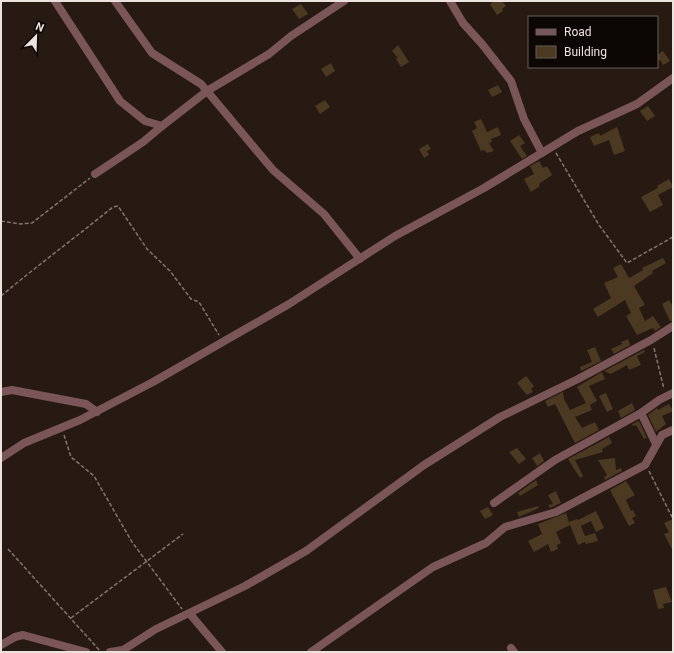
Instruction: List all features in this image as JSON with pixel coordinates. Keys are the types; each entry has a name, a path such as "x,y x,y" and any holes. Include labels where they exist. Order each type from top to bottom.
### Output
{"street":[{"path":"55,1 120,101 145,121 162,126"},
{"path":"115,1 152,53 201,84 274,170 324,214 360,259"},
{"path":"95,174 144,142 207,91 269,54 291,36 344,1"},
{"path":"450,1 463,23 482,44 511,81 524,119 542,153"},
{"path":"1,458 24,443 97,412 153,382 289,304 395,236 484,188 578,131 637,104 673,78"},
{"path":"110,652 122,651 156,629 188,615 245,586 306,551 424,465 500,417 578,379 651,340 673,326"},
{"path":"1,392 12,390 86,404 97,412"},
{"path":"494,503 555,460 641,413 659,400 673,393"},
{"path":"641,413 656,444"},
{"path":"311,652 433,567 486,543 505,527 556,512 645,464 662,435 673,430"},
{"path":"188,615 222,652"},
{"path":"1,645 14,637 23,635 86,652"}],"path":[{"path":"552,147 599,225 627,263 673,237"},
{"path":"1,221 20,224 32,223 95,174"},
{"path":"1,296 44,259 75,238 112,207 118,206 147,249 170,271 191,300 199,302 223,342"},
{"path":"651,340 664,388 659,400"},
{"path":"62,428 70,457 94,476 132,542 188,615"},
{"path":"645,464 673,519"},
{"path":"71,618 183,534"},
{"path":"8,549 101,652"}],"building":[{"path":"494,1 502,1 506,6 502,9 503,11 497,15 490,4"},
{"path":"301,4 308,14 299,19 292,9"},
{"path":"398,45 409,62 401,67 396,59 398,58 392,51"},
{"path":"663,51 670,61 663,65 660,60 658,61 658,54"},
{"path":"331,63 335,71 326,77 321,69"},
{"path":"498,85 502,92 492,97 488,90"},
{"path":"325,100 330,107 320,114 315,106"},
{"path":"648,106 655,116 647,121 640,111"},
{"path":"481,119 487,132 498,127 501,135 491,139 492,142 489,143 494,151 487,153 484,150 481,151 472,131 477,128 474,122"},
{"path":"617,127 625,151 614,155 609,140 594,146 590,137 599,133 600,136"},
{"path":"519,135 525,143 520,146 527,156 522,159 510,141"},
{"path":"428,144 431,149 427,151 429,155 424,158 419,149"},
{"path":"539,161 543,168 547,166 552,175 531,192 524,179 534,174 530,166"},
{"path":"669,179 673,187 658,195 663,205 650,212 641,197 658,188 657,186"},
{"path":"663,258 666,263 652,271 653,273 634,286 645,305 639,308 645,321 653,316 661,327 655,331 653,328 637,335 626,316 631,313 625,300 598,317 593,309 611,298 604,283 618,277 613,268 621,264 629,278 643,270 642,268"},
{"path":"669,300 673,307 673,321 670,321 662,304"},
{"path":"628,339 630,345 614,354 611,349 622,344 621,342"},
{"path":"595,347 601,361 581,371 580,367 592,362 587,350"},
{"path":"644,350 645,352 637,356 641,365 629,370 627,365 611,374 604,371"},
{"path":"602,372 605,379 589,386 597,401 590,405 592,410 575,417 582,428 595,422 599,430 575,443 555,404 548,407 545,401 563,392 564,399 570,410 586,403 577,387"},
{"path":"526,376 534,386 531,389 533,392 527,395 517,383"},
{"path":"606,393 613,409 607,412 599,396"},
{"path":"632,403 635,410 621,418 618,411"},
{"path":"669,404 673,411 662,416 666,424 656,432 648,415 657,408 658,410"},
{"path":"639,421 647,438 644,439 636,425 633,426 632,424"},
{"path":"609,437 612,443 602,449 603,452 575,460 583,476 580,478 568,459"},
{"path":"517,448 526,459 519,464 509,452"},
{"path":"540,453 544,461 537,466 532,458"},
{"path":"615,458 616,470 621,468 622,471 605,480 604,477 607,475 598,460"},
{"path":"536,480 538,485 520,496 518,493"},
{"path":"626,481 635,495 626,500 631,511 633,510 636,516 632,518 635,523 629,526 610,490"},
{"path":"556,491 561,503 550,508 548,505 553,504 548,495"},
{"path":"538,506 539,508 519,517 517,512"},
{"path":"488,507 493,515 485,519 480,511"},
{"path":"596,511 604,528 596,532 591,521 581,526 585,536 595,533 598,541 586,544 585,542 578,545 569,522 578,520"},
{"path":"566,513 570,525 556,532 561,543 557,545 558,549 551,552 548,544 534,552 528,541 542,534 538,524"},
{"path":"673,519 673,551 664,534 669,532 664,523"},
{"path":"666,587 672,602 663,604 664,608 658,609 653,590"}]}
